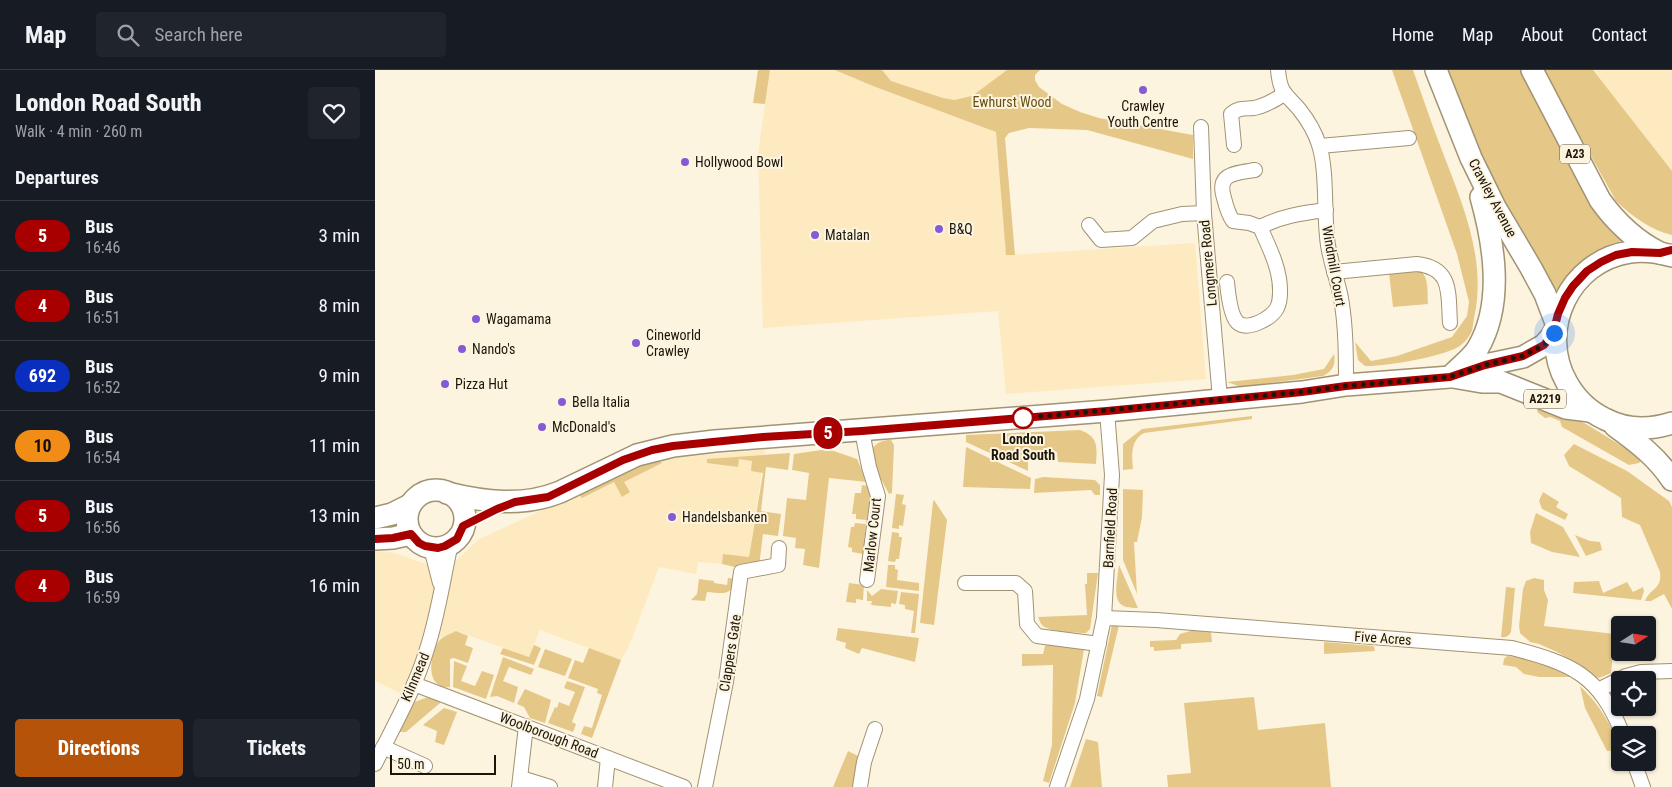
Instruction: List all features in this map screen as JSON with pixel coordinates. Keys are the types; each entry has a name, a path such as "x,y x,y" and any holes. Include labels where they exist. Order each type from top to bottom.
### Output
{"main road":[{"name":"Crawley Avenue","path":"1436,70 1471,158 1495,207 1545,294 1556,326"},
{"name":"A23","path":"1532,70 1599,200 1612,216 1649,248 1668,253"},
{"path":"1450,377 1478,348 1488,322 1494,294 1491,236 1471,158"},
{"path":"1668,253 1643,251 1624,253 1601,262 1580,277 1569,292 1558,314 1556,355 1563,377 1572,393 1599,416 1641,445 1663,466 1672,480"},
{"name":"A2219","path":"1450,377 1485,365 1523,356 1544,345 1551,337 1556,326"},
{"name":"A2219","path":"375,518 392,514 410,506 416,498 430,491 469,498 515,502 548,497 623,460 652,450 725,440 1107,411 1450,377 1482,382 1501,382 1566,408 1599,416"},
{"path":"1599,416 1623,426 1643,428 1672,423"},
{"path":"410,506 407,522 411,534 419,543 449,539 463,510 459,502 447,493"},
{"name":"A2219","path":"449,539 480,517 515,502"},
{"path":"375,539 411,534"}],"street":[{"name":"Windmill Court","path":"1278,70 1284,94 1312,128 1320,146 1327,236 1344,323 1346,386"},
{"path":"1234,146 1231,114 1237,109 1255,108 1272,102 1284,94"},
{"name":"Longmere Road","path":"1201,127 1204,213 1220,399"},
{"path":"1320,146 1409,138"},
{"path":"1255,170 1232,174 1221,184 1229,216 1233,221 1249,223 1260,227 1285,216 1325,210"},
{"path":"1089,225 1101,240 1133,238 1153,221 1182,214 1204,213"},
{"path":"1227,282 1229,301 1236,321 1242,325 1254,324 1268,318 1277,308 1280,292 1279,277 1275,260 1260,227"},
{"path":"1334,272 1417,264 1428,266 1439,271 1445,279 1448,291 1450,323"},
{"name":"Barnfield Road","path":"1057,787 1087,699 1104,618 1112,475 1107,411"},
{"name":"Marlow Court","path":"862,431 869,467 878,496 867,580"},
{"name":"Kilnmead","path":"441,586 449,539"},
{"name":"Kilnmead","path":"375,764 426,653 435,624 449,539"},
{"name":"Clappers Gate","path":"705,787 727,682 741,572 778,566 779,548"},
{"path":"965,583 1016,583 1025,591 1027,624 1037,636 1099,644"},
{"name":"Five Acres","path":"1104,618 1512,648 1547,657 1581,673 1598,690 1614,711 1620,726"},
{"path":"1598,690 1626,676 1641,672 1672,671"},
{"name":"Woolborough Road","path":"413,684 684,787"},
{"path":"526,726 520,783 550,787"},
{"path":"860,787 864,762 875,729"},
{"path":"383,748 425,766"},
{"path":"605,787 608,758"},
{"path":"1637,771 1643,787"}],"shaded area":[{"path":"770,70 839,70 996,132 1007,255 1195,243 1206,379 1006,394 998,311 763,328 758,154"},
{"path":"882,70 1015,70 975,100 949,106 891,81"},
{"path":"1592,70 1672,70 1672,171"},
{"path":"765,450 749,558 723,554 722,564 698,562 696,574 659,567 629,646 621,660 540,630 529,657 456,631 431,642 408,697 375,681 375,551 395,553 445,571 479,539 651,461"}],"green space":[{"path":"758,70 770,70 765,104 753,103"},
{"name":"Ewhurst Wood","path":"835,70 882,70 891,81 954,100 972,96 1007,70 1040,70 1035,75 1035,80 1039,87 1062,104 1080,112 1099,118 1193,135 1193,159 1087,130 1029,128 1009,133 1005,138 1015,255 1006,255 996,132"},
{"path":"1392,70 1413,70 1471,234 1477,275 1477,297 1472,331 1461,345 1430,357 1400,363 1365,366 1358,360 1355,342 1371,361 1397,356 1452,337 1467,316 1469,302 1457,254"},
{"path":"1446,70 1524,70 1627,238 1595,253 1555,291 1499,199"},
{"path":"1543,70 1593,70 1672,171 1672,235 1656,230 1642,222 1616,201"},
{"path":"1417,269 1421,271 1426,279 1428,304 1393,307 1389,273"},
{"path":"1334,354 1335,361 1333,367 1323,376 1241,387 1227,382 1293,375 1324,369"},
{"path":"1540,402 1586,424 1643,459 1639,463 1629,465 1562,427 1560,421 1550,417 1545,418 1537,412"},
{"path":"1252,416 1252,419 1144,433 1139,436 1134,444 1132,454 1133,469 1123,470 1123,444 1142,429"},
{"path":"1080,430 1091,436 1096,443 1096,464 1058,462 1057,452 1028,451 1028,471 966,442 966,435"},
{"path":"891,440 894,445 892,493 889,494 874,466 872,449 880,442"},
{"path":"1574,444 1627,471 1669,501 1672,507 1672,609 1664,594 1651,601 1645,601 1647,596 1658,585 1660,572 1640,525 1622,517 1621,498 1569,466 1564,455"},
{"path":"966,447 1031,478 1030,489 963,487"},
{"path":"828,449 857,459 867,482 829,478 819,568 803,565 805,549 795,548 796,538 783,536 787,498 806,500 809,473 792,470 794,454"},
{"path":"790,453 788,470 766,467 761,511 781,514 778,536 763,534 759,566 743,569 722,564 723,554 749,557 763,473 751,471 752,461 739,459 738,467 707,463 707,459"},
{"path":"658,460 662,463 624,482 630,492 622,497 614,482 582,498 579,494 651,461"},
{"path":"1043,477 1095,480 1100,485 1100,495 1095,495 1091,490 1034,493 1035,479"},
{"path":"862,485 868,486 869,490 870,499 867,520 856,519 856,514 852,514 855,493 861,493"},
{"path":"1123,489 1143,490 1142,517 1137,542 1134,542 1137,594 1123,560"},
{"path":"1543,492 1559,502 1556,507 1568,514 1565,520 1542,509 1539,501"},
{"path":"896,494 904,495 902,504 906,505 903,526 899,525 899,529 892,528"},
{"path":"934,500 947,520 934,625 920,623"},
{"path":"1536,513 1563,527 1580,557 1552,552 1531,543 1530,532"},
{"path":"855,523 866,524 863,554 852,552 852,548 848,547 851,527 854,527"},
{"path":"892,532 899,533 899,537 902,537 899,559 896,559 895,562 888,561"},
{"path":"1575,535 1590,541 1600,542 1602,550 1586,556"},
{"path":"888,565 895,565 895,569 898,570 897,580 919,583 919,591 886,587"},
{"path":"1119,565 1138,608 1125,607 1117,598 1116,586"},
{"path":"1087,573 1098,573 1090,629 1086,633 1056,631 1042,625 1038,617 1087,615 1085,584 1087,584"},
{"path":"728,578 735,579 734,585 726,593 707,592 705,601 691,600 697,594 699,579 727,585"},
{"path":"1534,578 1544,580 1544,590 1548,600 1544,626 1611,634 1611,673 1599,678 1594,676 1557,652 1530,642 1520,633 1523,589 1526,581"},
{"path":"1599,581 1603,593 1627,582 1633,592 1643,587 1644,591 1641,600 1573,593 1574,582"},
{"path":"849,583 864,585 863,600 856,599 856,603 846,602"},
{"path":"1506,587 1515,588 1511,632 1507,636 1501,637"},
{"path":"881,589 898,591 896,604 891,603 891,607 871,605 872,601 867,601 867,590 872,596"},
{"path":"901,592 919,594 915,633 911,633 914,611 905,609 905,605 899,604"},
{"path":"1113,620 1120,621 1102,697 1097,696"},
{"path":"838,628 919,638 915,662 862,648 859,654 845,648 846,643 836,640"},
{"path":"1194,630 1211,632 1212,642 1181,644 1181,649 1154,651 1154,647 1150,647 1150,641 1176,640 1180,634"},
{"path":"456,631 468,636 465,645 473,648 468,663 454,658 450,659 450,687 442,686 436,683 433,677 431,662 439,641"},
{"path":"1324,642 1374,646 1375,651 1324,654"},
{"path":"1050,643 1084,649 1075,703 1049,783 1043,781 1052,745 1053,665 1022,666 1022,654 1043,654 1045,646"},
{"path":"534,645 541,648 534,665 500,654 503,648 529,657"},
{"path":"589,648 621,660 592,738 581,734 584,726 592,728 602,695 597,693 598,689 568,678 575,660 583,663"},
{"path":"545,649 572,659 565,676 538,667"},
{"path":"1507,656 1540,662 1571,677 1539,677 1524,674 1516,667 1503,665 1504,659"},
{"path":"503,657 534,669 531,675 509,667 503,681 518,687 514,703 497,696 490,697"},
{"path":"454,661 467,666 461,681 475,686 482,671 494,675 486,699 453,687"},
{"path":"567,681 585,687 572,722 576,724 573,732 548,723 559,702 569,706 575,692 564,688"},
{"path":"1580,686 1593,700 1611,728 1611,751 1607,751 1585,708"},
{"path":"525,689 551,700 545,723 530,718 524,707 517,704"},
{"path":"428,697 440,700 440,703 406,732 399,732 412,703"},
{"path":"1254,697 1258,730 1325,723 1331,787 1168,787 1167,775 1191,773 1184,703"},
{"path":"444,708 457,712 444,745 435,742 437,731 423,725"},
{"path":"1086,739 1098,742 1102,787 1070,787"},
{"path":"848,751 858,756 860,764 855,787 833,787"}],"bus line":[{"name":"5","path":"375,539 411,534 419,543 425,546 438,548 445,546 457,539 463,526 497,509 515,502 548,497 623,460 652,450 673,446 763,437 1107,411 1450,377 1485,365 1515,359 1544,345 1555,330 1558,314 1573,286 1587,271 1601,262 1616,255 1632,252 1660,253 1672,250"}],"place":[{"name":"Crawley Youth Centre","path":"1143,90"},
{"name":"Hollywood Bowl","path":"685,162"},
{"name":"B&Q","path":"939,229"},
{"name":"Matalan","path":"815,235"},
{"name":"Wagamama","path":"476,319"},
{"name":"Cineworld Crawley","path":"636,343"},
{"name":"Nando's","path":"462,349"},
{"name":"Pizza Hut","path":"445,384"},
{"name":"Bella Italia","path":"562,402"},
{"name":"London Road South","path":"1023,418"},
{"name":"McDonald's","path":"542,427"},
{"name":"Handelsbanken","path":"672,517"}],"route":[{"path":"1023,418 1450,377 1485,365 1523,356 1544,345 1554,333"}]}
